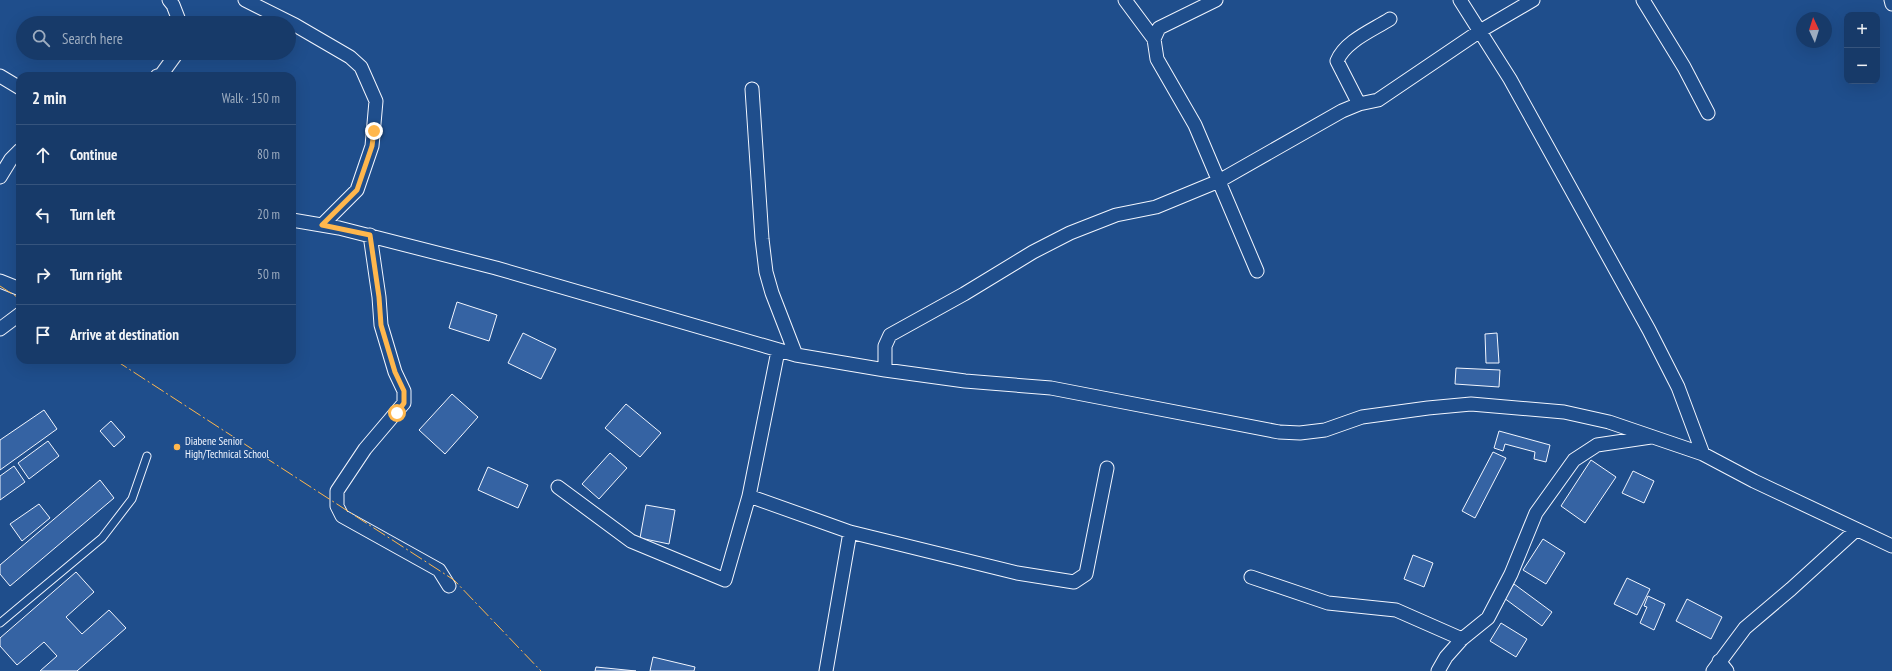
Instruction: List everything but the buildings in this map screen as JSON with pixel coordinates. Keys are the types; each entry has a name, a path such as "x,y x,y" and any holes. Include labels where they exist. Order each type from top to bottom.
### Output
{"street":[{"path":"168,0 173,4 177,16"},
{"path":"245,0 277,16"},
{"path":"1125,0 1154,39 1157,59 1194,125 1257,271"},
{"path":"1154,39 1159,28 1216,0"},
{"path":"1460,0 1510,78 1649,330 1678,387 1703,454"},
{"path":"885,370 885,346 890,335 964,294 1033,252 1070,233 1109,218 1156,207 1219,181 1342,111 1359,104 1378,100 1480,31 1533,0"},
{"path":"1643,0 1684,67 1708,113"},
{"path":"1891,0 1892,4"},
{"path":"1359,104 1337,62 1340,55 1355,41 1390,19"},
{"path":"296,26 350,57 361,67 376,101 372,146 357,190 322,225"},
{"path":"163,72 172,60"},
{"path":"0,76 16,86"},
{"path":"752,89 762,239 766,272 772,293 796,355"},
{"path":"0,177 11,159 16,154"},
{"path":"296,221 370,235 579,290 778,351 796,355 885,370 965,381 1051,388 1279,432 1300,433 1325,430 1362,417 1471,404 1564,412 1609,422 1703,454 1754,481 1892,546"},
{"path":"370,235 379,297 381,325 395,372 404,391 404,403 365,450 337,490 337,506 342,516 439,570 449,586"},
{"path":"0,281 16,287"},
{"path":"0,330 16,317"},
{"path":"558,487 631,541 725,580 749,496 778,351"},
{"path":"1438,671 1446,657 1462,639 1488,618 1511,574 1536,513 1574,460 1597,445 1654,437"},
{"path":"749,496 850,532 1016,573 1074,582 1086,574 1107,468"},
{"path":"1720,668 1744,628 1791,589 1856,530"},
{"path":"826,671 850,532"},
{"path":"1251,577 1328,603 1396,610 1462,639"}],"lane":[{"path":"0,623 102,538 132,499 147,456"}],"power":[{"path":"0,286 16,296"},
{"path":"121,364 454,580 541,671"}],"place":[{"name":"Diabene Senior High/Technical School","path":"177,447"}],"route":[{"path":"374,131 372,146 357,190 322,225 370,235 379,297 381,325 395,372 404,391 404,403 397,413"}]}
